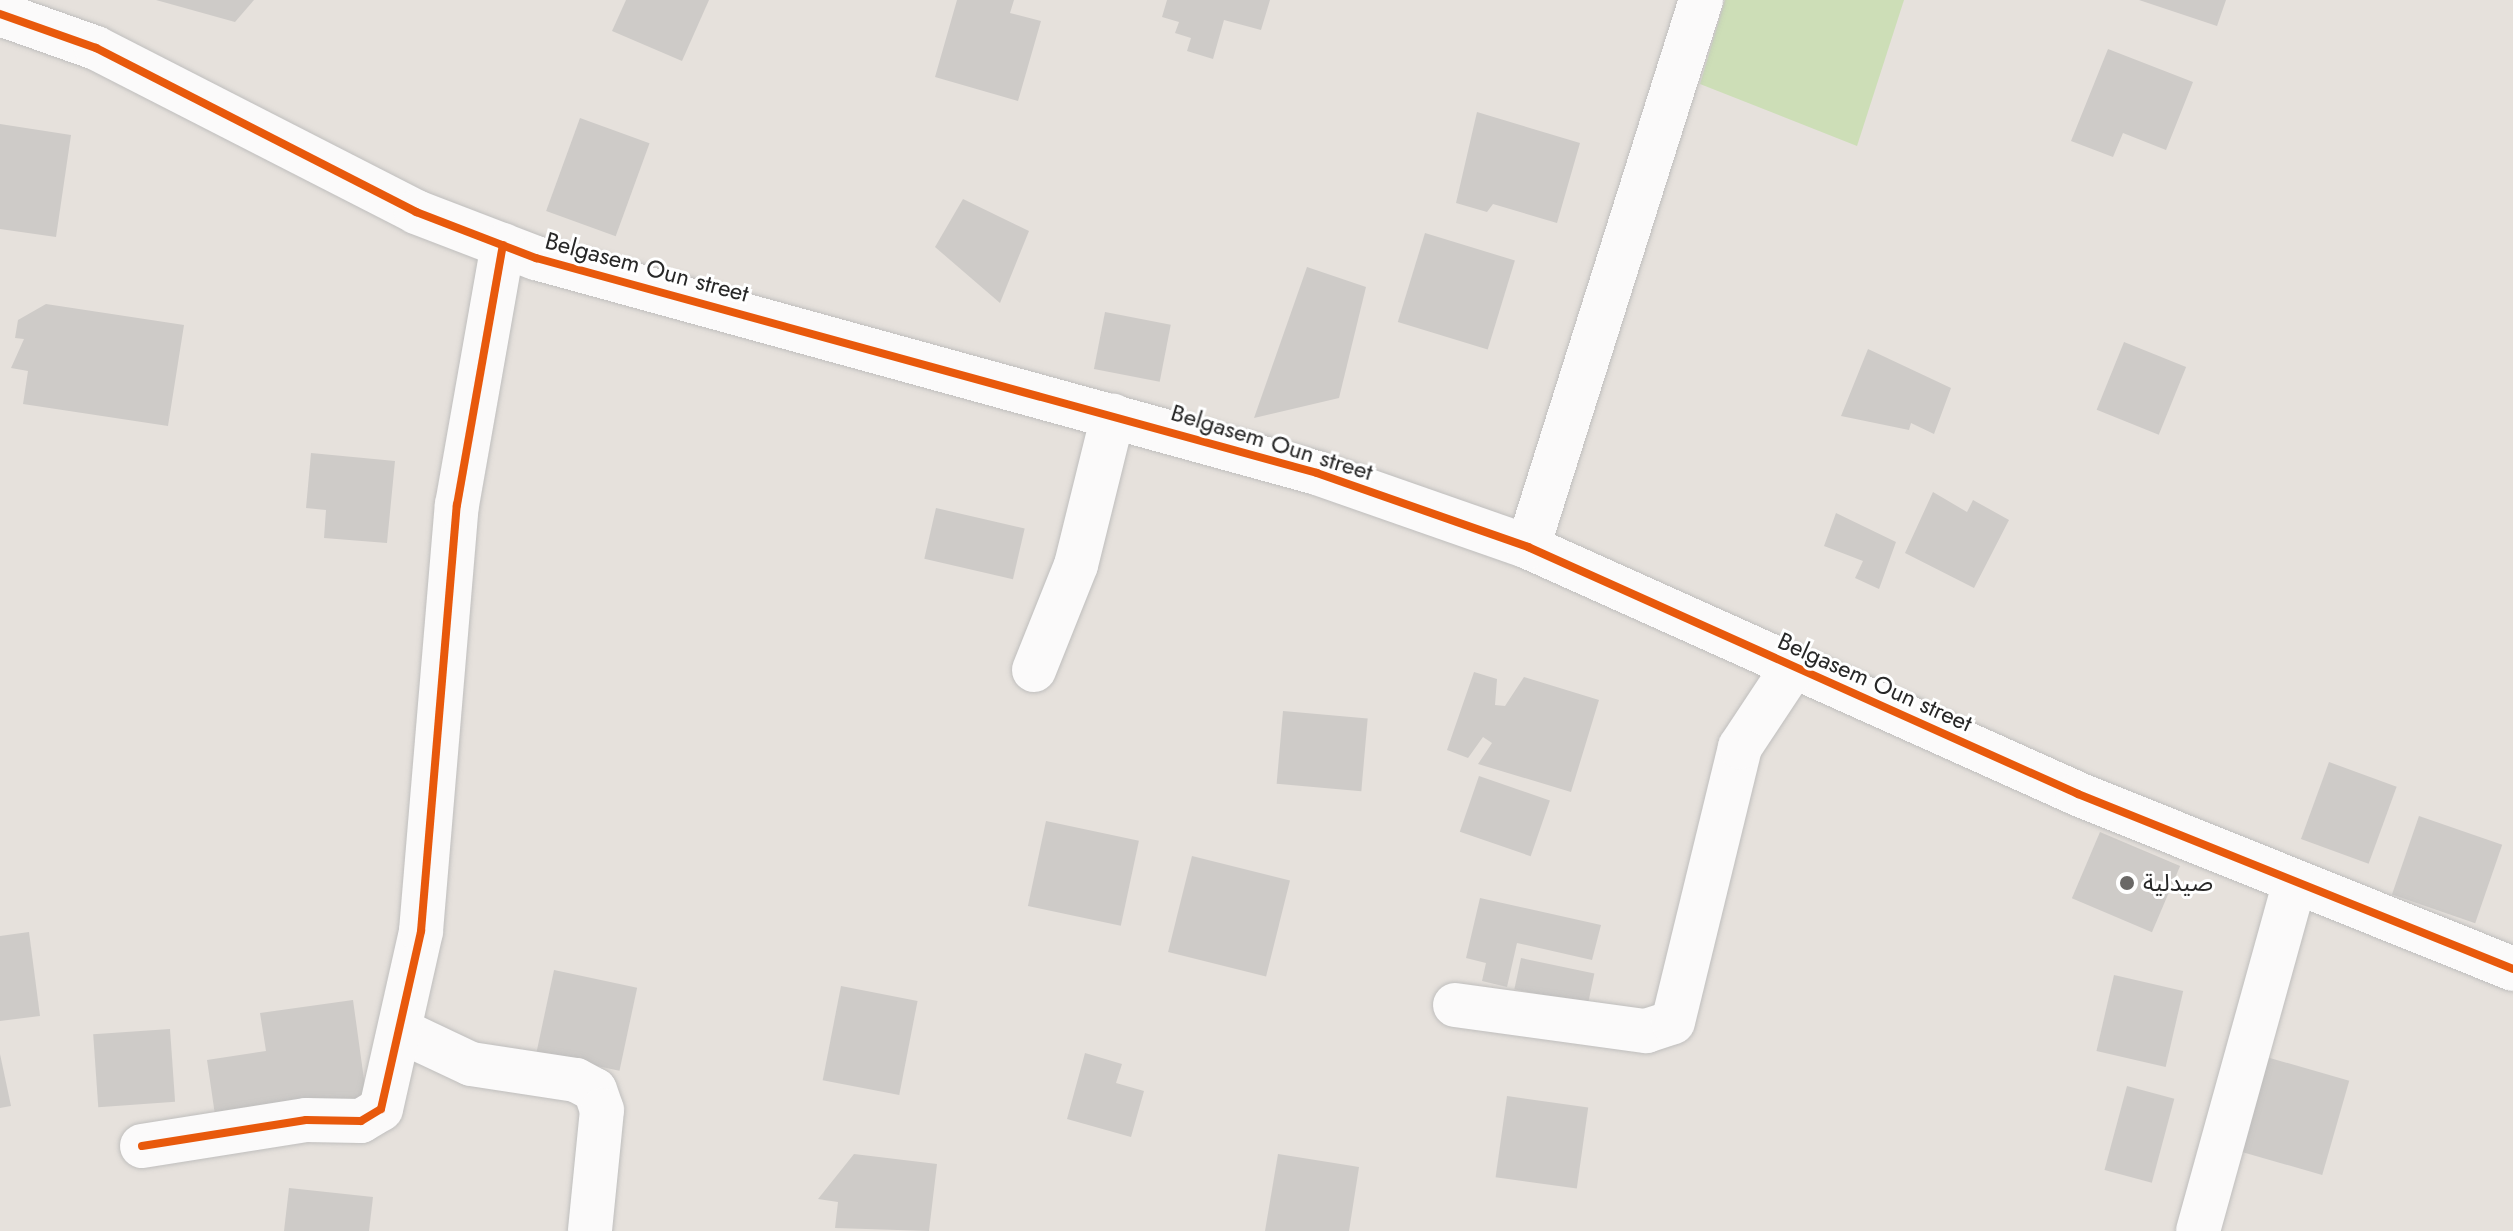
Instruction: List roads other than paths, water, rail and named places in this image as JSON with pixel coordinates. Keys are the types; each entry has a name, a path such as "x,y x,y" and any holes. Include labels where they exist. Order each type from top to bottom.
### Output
{"street":[{"path":"1528,547 1701,0"},
{"name":"Belgasem Oun street","path":"0,14 96,48 416,212 503,245 1317,473 1528,547 1793,667 2294,884 2513,969"},
{"path":"142,1146 306,1120 368,1119 381,1109 401,1031 424,907 457,505 503,245"},
{"path":"1034,670 1076,565 1113,416"},
{"path":"1455,1005 1646,1031 1673,1022 1740,747 1793,667"},
{"path":"2198,1231 2294,884"},
{"path":"401,1031 471,1064 576,1080 595,1090 602,1110 590,1231"}],"place":[{"name":"صيدلية","path":"2127,883"}]}
